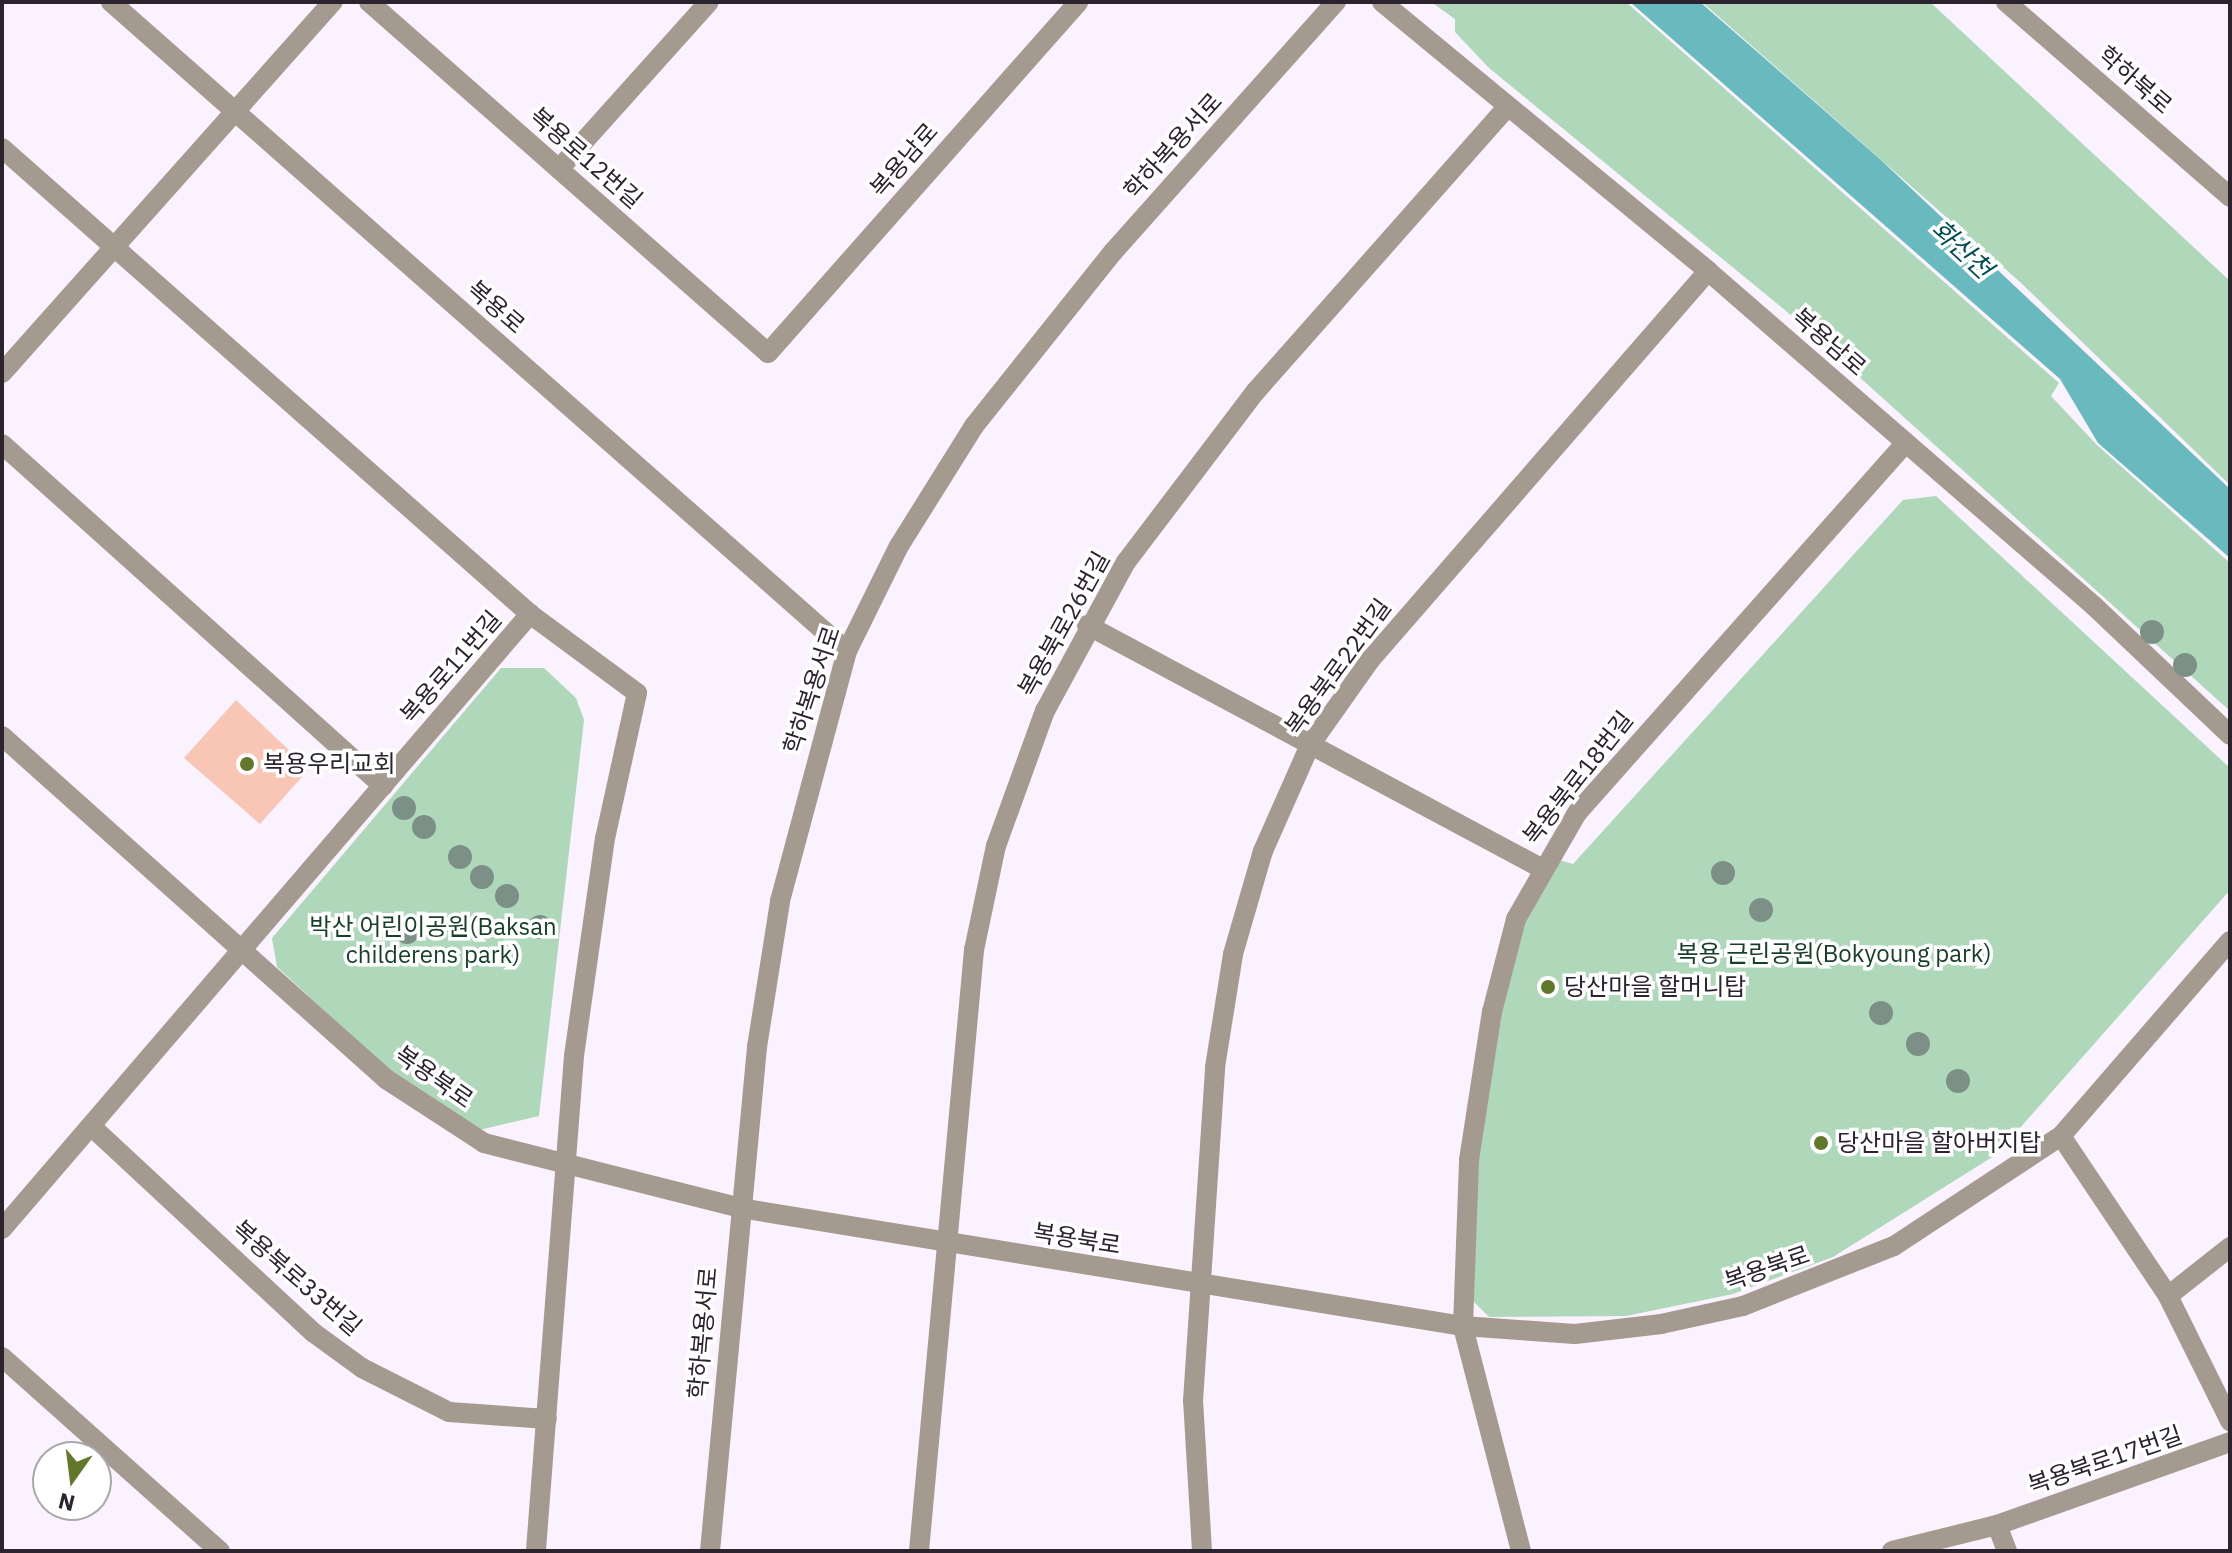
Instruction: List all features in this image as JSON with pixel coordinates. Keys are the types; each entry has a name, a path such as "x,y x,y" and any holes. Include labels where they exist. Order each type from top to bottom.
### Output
{"street":[{"name":"복용로","path":"111,2 847,651"},
{"path":"2,373 333,2"},
{"name":"복용로12번길","path":"369,2 768,353"},
{"path":"559,169 709,2"},
{"name":"복용남로","path":"768,353 1078,2"},
{"name":"학하복용서로","path":"710,1551 740,1208 780,901 847,651 899,546 974,426 1113,252 1336,2"},
{"name":"복용남로","path":"1382,2 1708,271 1906,443 2230,735"},
{"name":"학하북로","path":"2006,2 2230,197"},
{"name":"복용북로26번길","path":"947,1244 974,950 996,846 1045,711 1087,625 1126,562 1256,391 1507,107"},
{"name":"복용로11번길","path":"2,148 530,614 2,1229"},
{"name":"복용북로22번길","path":"1199,1286 1215,1067 1233,954 1263,851 1310,745 1453,559 1708,271"},
{"name":"복용북로18번길","path":"1463,1326 1469,1160 1492,1012 1516,919 1541,868 1657,718 1906,443"},
{"path":"2,444 383,786"},
{"path":"530,614 637,693 605,838 574,1056 536,1551"},
{"path":"1087,625 1541,868"},
{"name":"복용북로","path":"2,736 245,947 386,1079 484,1143 740,1208 1199,1286 1463,1326 1575,1334 1743,1306 1894,1246 2061,1136 2230,941"},
{"name":"복용북로33번길","path":"91,1126 314,1333 362,1368 449,1412 547,1419"},
{"path":"2061,1136 2168,1296 2230,1421"},
{"path":"919,1551 947,1244"},
{"path":"2168,1296 2230,1247"},
{"path":"1199,1286 1193,1401 1202,1551"},
{"path":"1463,1326 1521,1551"},
{"path":"2,1357 220,1551"},
{"name":"복용북로17번길","path":"1892,1551 1997,1525 2230,1442"},
{"path":"1997,1525 2007,1551"}],"green space":[{"path":"1431,2 1626,2 2059,383 2051,396 2097,445 2230,563 2230,711 1786,311 1489,68 1455,32 1455,19"},
{"path":"1702,2 1930,2 2230,281 2230,485 2020,282"},
{"name":"복용 근린공원(Bokyoung park)","path":"1936,496 2230,768 2230,890 1997,1154 1833,1257 1733,1294 1626,1316 1489,1317 1469,1297 1480,1138 1497,1023 1524,924 1559,860 1573,864 1903,500"},
{"name":"박산 어린이공원(Baksan childerens park)","path":"501,668 544,668 576,698 584,720 539,1116 479,1130 392,1073 277,967 272,938"}],"water":[{"name":"화산천","path":"1630,2 1700,2 1881,160 2230,489 2230,558 2098,443 2060,379"}],"building":[{"name":"복용우리교회","path":"236,700 309,769 260,824 184,758"}],"place":[{"name":"복용우리교회","path":"247,764"},
{"name":"당산마을 할머니탑","path":"1548,987"},
{"name":"당산마을 할아버지탑","path":"1821,1143"}]}
